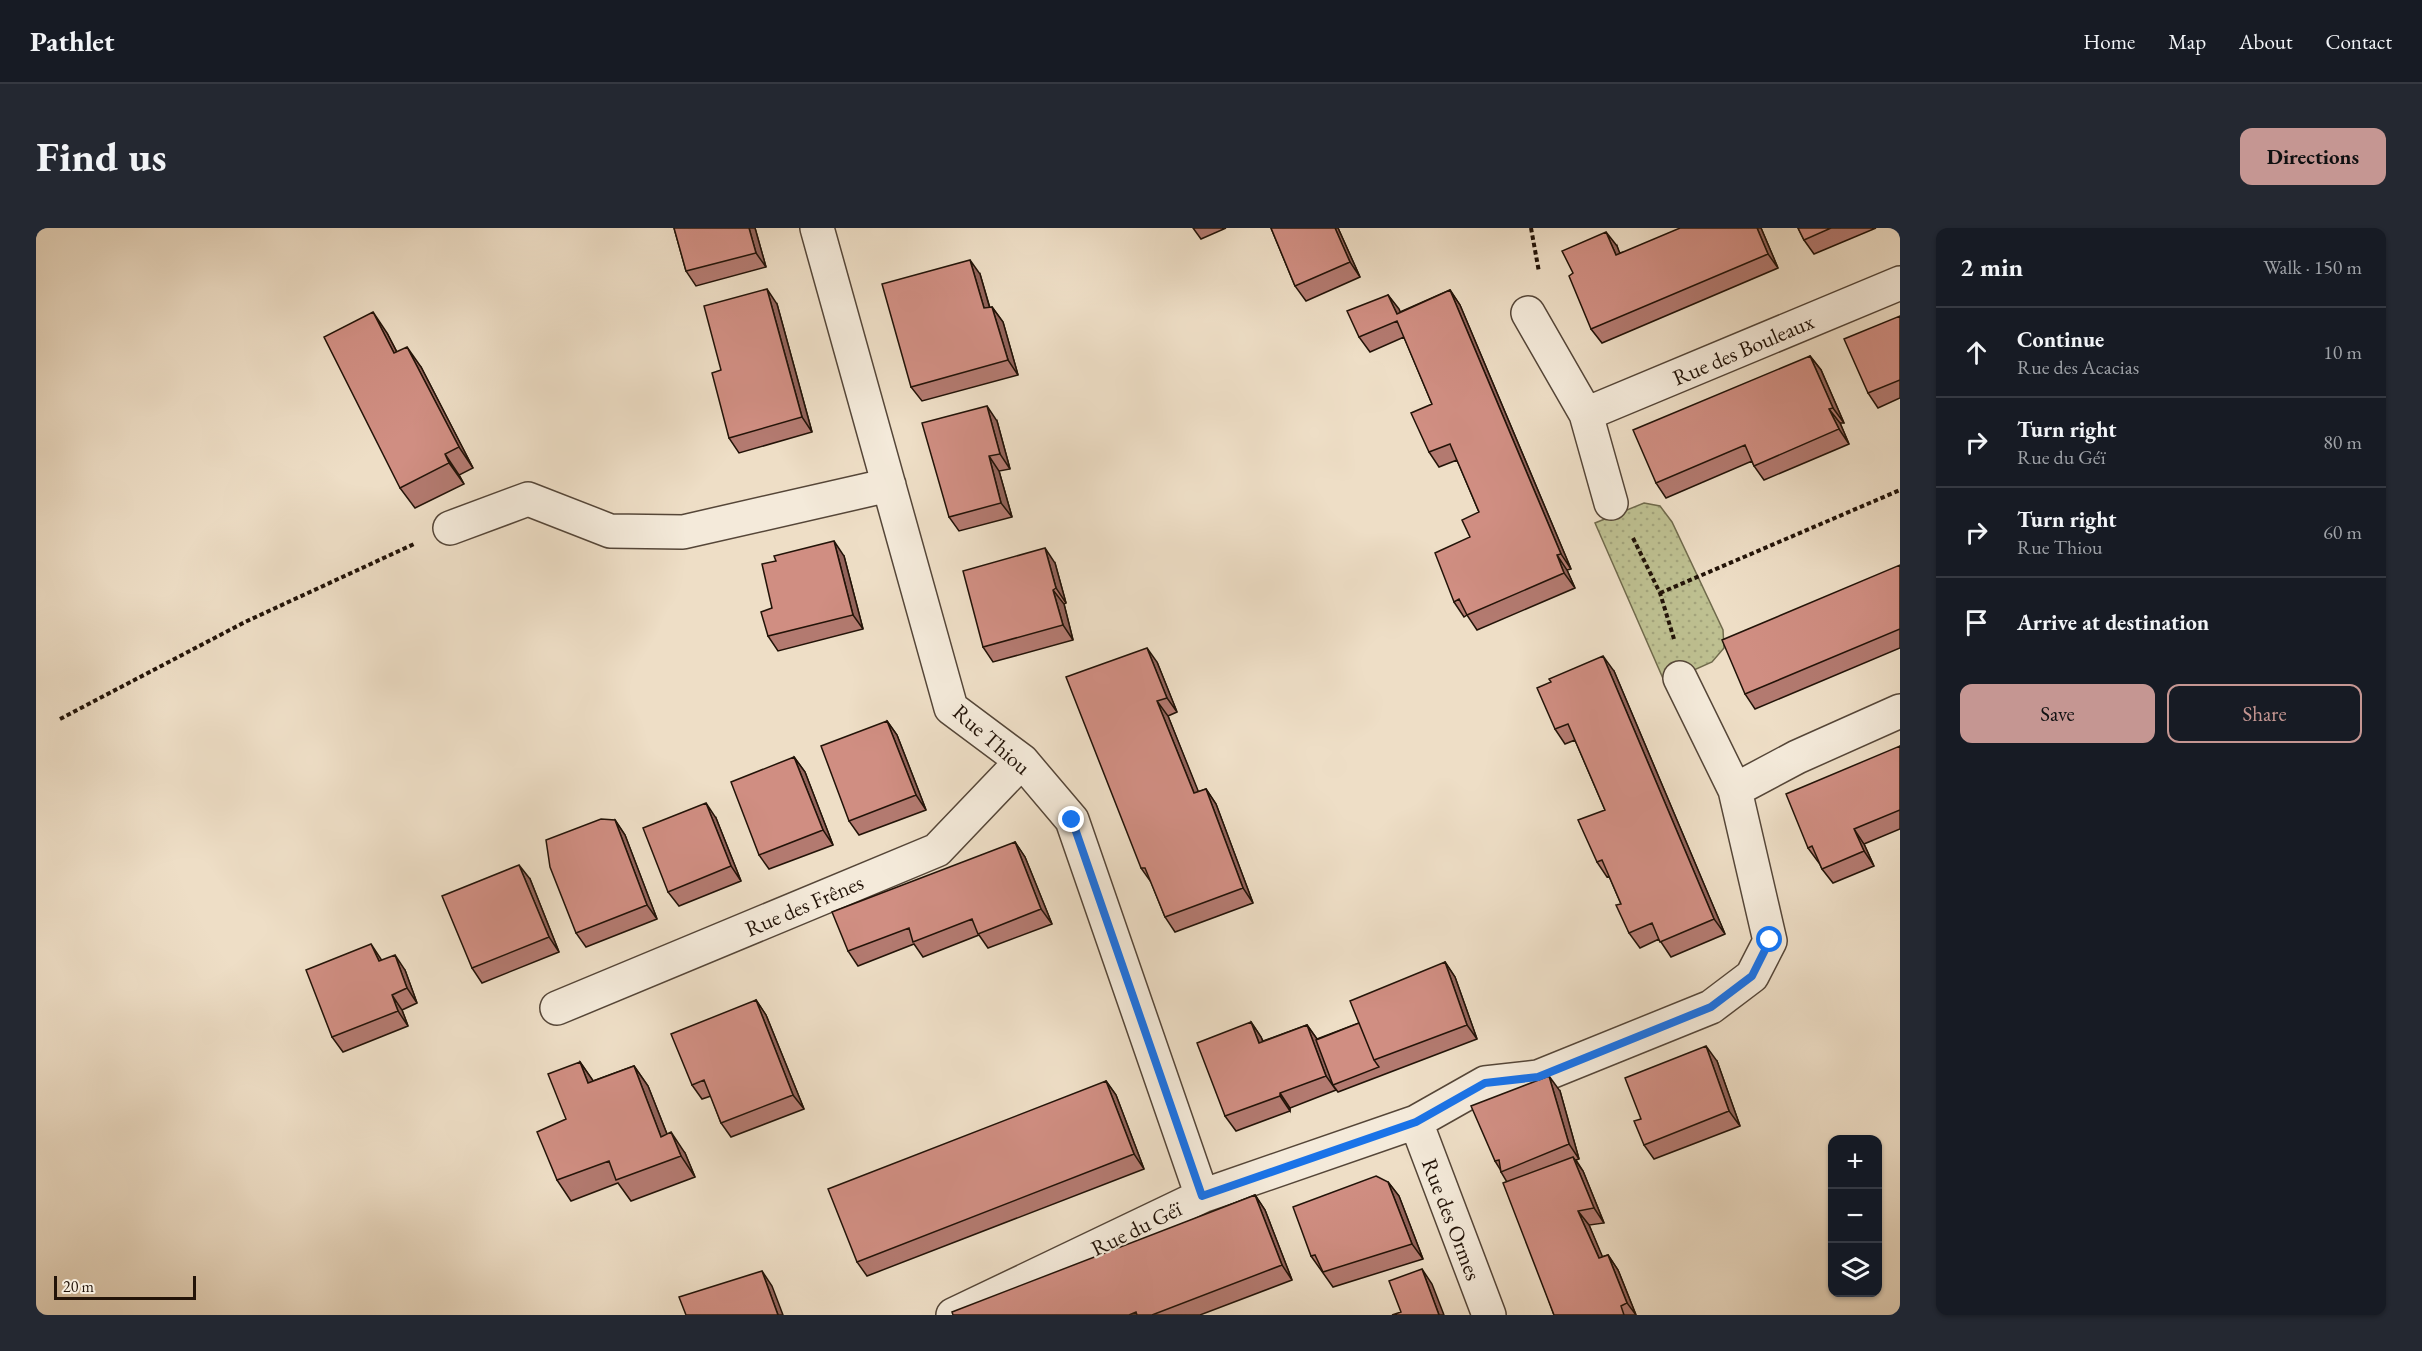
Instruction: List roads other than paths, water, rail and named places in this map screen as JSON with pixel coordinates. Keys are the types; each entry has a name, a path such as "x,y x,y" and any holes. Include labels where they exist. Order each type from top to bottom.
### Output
{"street":[{"name":"Rue Thiou","path":"818,228 951,708 1022,761 1072,820 1202,1196"},
{"name":"Rue des Bouleaux","path":"1586,414 1900,283"},
{"path":"1528,313 1586,414 1611,503"},
{"path":"450,528 528,499 610,531 683,532 889,485"},
{"path":"1680,678 1735,790 1797,757 1900,711"},
{"name":"Rue des Frênes","path":"556,1008 937,850 1022,761"},
{"name":"Rue du Géï","path":"953,1315 1202,1196 1416,1122 1485,1083 1538,1077 1711,1007 1752,976 1770,940 1735,790"},
{"name":"Rue des Ormes","path":"1416,1122 1489,1315"}]}
